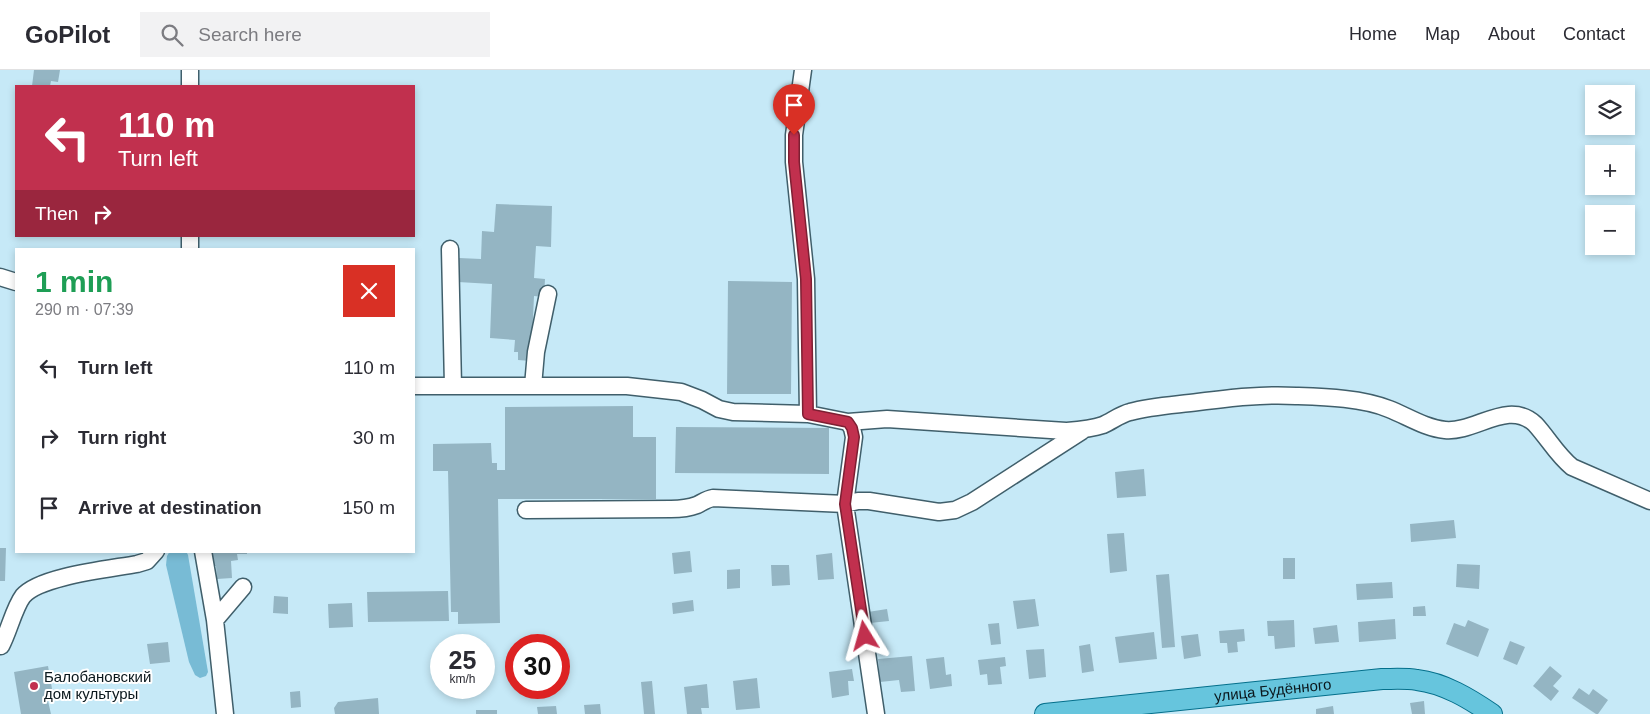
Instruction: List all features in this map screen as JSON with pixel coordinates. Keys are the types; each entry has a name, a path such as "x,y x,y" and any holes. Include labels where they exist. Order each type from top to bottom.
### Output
{"main road":[{"name":"улица Будённого","path":"1045,714 1382,679 1418,680 1446,688 1492,714"}],"street":[{"path":"190,70 190,85"},
{"path":"803,70 794,135 794,162 806,279 808,414"},
{"path":"450,249 453,386"},
{"path":"0,277 15,282"},
{"path":"533,386 536,352 548,294"},
{"path":"627,386 639,375"},
{"path":"415,386 627,386 681,392 719,409 733,412 808,414 848,422 887,419 1066,431 1084,430 1103,425 1128,412 1252,396 1294,396 1357,401 1389,409 1428,426 1445,430 1456,430 1474,426 1492,418 1513,414 1526,418 1535,424 1562,459 1572,467 1650,501"},
{"path":"848,422 854,437 845,504 876,714"},
{"path":"526,510 690,508 713,498 845,504 869,501 939,512 955,510 972,502 1084,430"},
{"path":"1,646 9,631 19,603 25,594 44,583 62,578 147,561 154,553"},
{"path":"203,553 215,620 225,714"},
{"path":"215,620 243,587"}],"shaded area":[{"path":"169,553 187,553 188,555 208,672 206,676 200,678 195,675 189,662 166,565"}],"building":[{"path":"34,70 60,70 58,82 51,81 50,85 32,85"},
{"path":"496,204 552,206 551,247 536,246 534,278 545,279 544,297 534,296 531,361 518,360 518,352 514,352 515,340 490,338 492,284 458,282 459,258 481,259 482,231 494,232"},
{"path":"728,281 792,282 791,394 727,394"},
{"path":"633,406 633,437 656,437 656,499 498,499 500,623 458,624 458,612 451,612 448,471 433,471 433,444 491,443 492,463 497,463 497,470 505,470 505,407"},
{"path":"676,427 829,428 829,474 675,473"},
{"path":"1144,469 1146,496 1117,498 1115,472"},
{"path":"1454,520 1456,538 1411,542 1410,524"},
{"path":"1124,533 1127,571 1110,573 1107,534"},
{"path":"0,548 6,548 5,581 0,581"},
{"path":"690,551 692,572 674,574 672,553"},
{"path":"209,553 247,553 237,554 238,560 231,561 232,578 217,579 216,566 210,566"},
{"path":"832,553 834,579 818,580 816,555"},
{"path":"1283,558 1295,558 1295,579 1283,579"},
{"path":"1457,564 1480,565 1479,589 1456,587"},
{"path":"771,565 789,565 790,585 772,586"},
{"path":"740,569 740,588 727,589 727,570"},
{"path":"1169,574 1175,647 1162,648 1156,575"},
{"path":"1392,582 1393,598 1357,600 1356,584"},
{"path":"448,591 449,621 368,622 367,592"},
{"path":"274,596 288,597 288,614 273,613"},
{"path":"1035,599 1039,626 1017,629 1013,601"},
{"path":"693,600 694,611 673,614 672,603"},
{"path":"352,603 353,627 329,628 328,604"},
{"path":"1425,606 1426,616 1413,616 1413,607"},
{"path":"887,609 889,621 870,623 868,612"},
{"path":"1395,619 1396,639 1359,642 1358,622"},
{"path":"1294,620 1295,647 1275,649 1274,636 1268,636 1267,621"},
{"path":"1468,620 1489,629 1478,657 1446,644 1454,623 1465,627"},
{"path":"999,623 1001,644 991,645 988,624"},
{"path":"1337,625 1339,642 1315,644 1313,628"},
{"path":"1244,629 1245,641 1237,642 1238,652 1228,653 1227,643 1220,643 1219,631"},
{"path":"1154,632 1157,659 1119,663 1115,637"},
{"path":"1198,634 1201,656 1184,659 1181,636"},
{"path":"1510,641 1525,647 1517,665 1503,659"},
{"path":"168,642 170,662 150,664 147,644"},
{"path":"1090,644 1094,671 1082,673 1079,646"},
{"path":"1044,649 1046,677 1029,679 1026,650"},
{"path":"912,656 915,691 901,692 899,680 880,682 878,659"},
{"path":"944,657 946,675 951,674 952,686 930,689 926,659"},
{"path":"1005,657 1006,666 1000,667 1002,684 988,685 987,674 980,675 978,660"},
{"name":"Балобановский дом культуры","path":"48,666 54,700 48,701 51,714 21,714 14,672"},
{"path":"1550,666 1562,676 1553,686 1559,691 1551,701 1533,686"},
{"path":"852,669 854,681 848,681 849,695 832,698 829,672"},
{"path":"757,678 760,708 736,710 733,681"},
{"path":"652,681 655,714 644,714 641,682"},
{"path":"707,684 709,708 701,708 702,714 687,714 684,687"},
{"path":"1579,688 1589,695 1593,689 1608,700 1598,714 1572,698"},
{"path":"300,691 301,707 291,708 290,692"},
{"path":"378,698 379,714 335,714 334,708 338,702"},
{"path":"1424,701 1425,714 1412,714 1410,703"},
{"path":"600,704 601,714 585,714 584,705"},
{"path":"556,706 557,714 538,714 537,707"},
{"path":"1333,706 1334,714 1316,714 1316,709"},
{"path":"476,710 497,710 497,714 476,714"}],"place":[{"name":"Балобановский дом культуры","path":"34,686"}],"route":[{"path":"794,135 794,162 806,279 808,414 848,422 852,428 854,437 845,504 865,636"}]}
